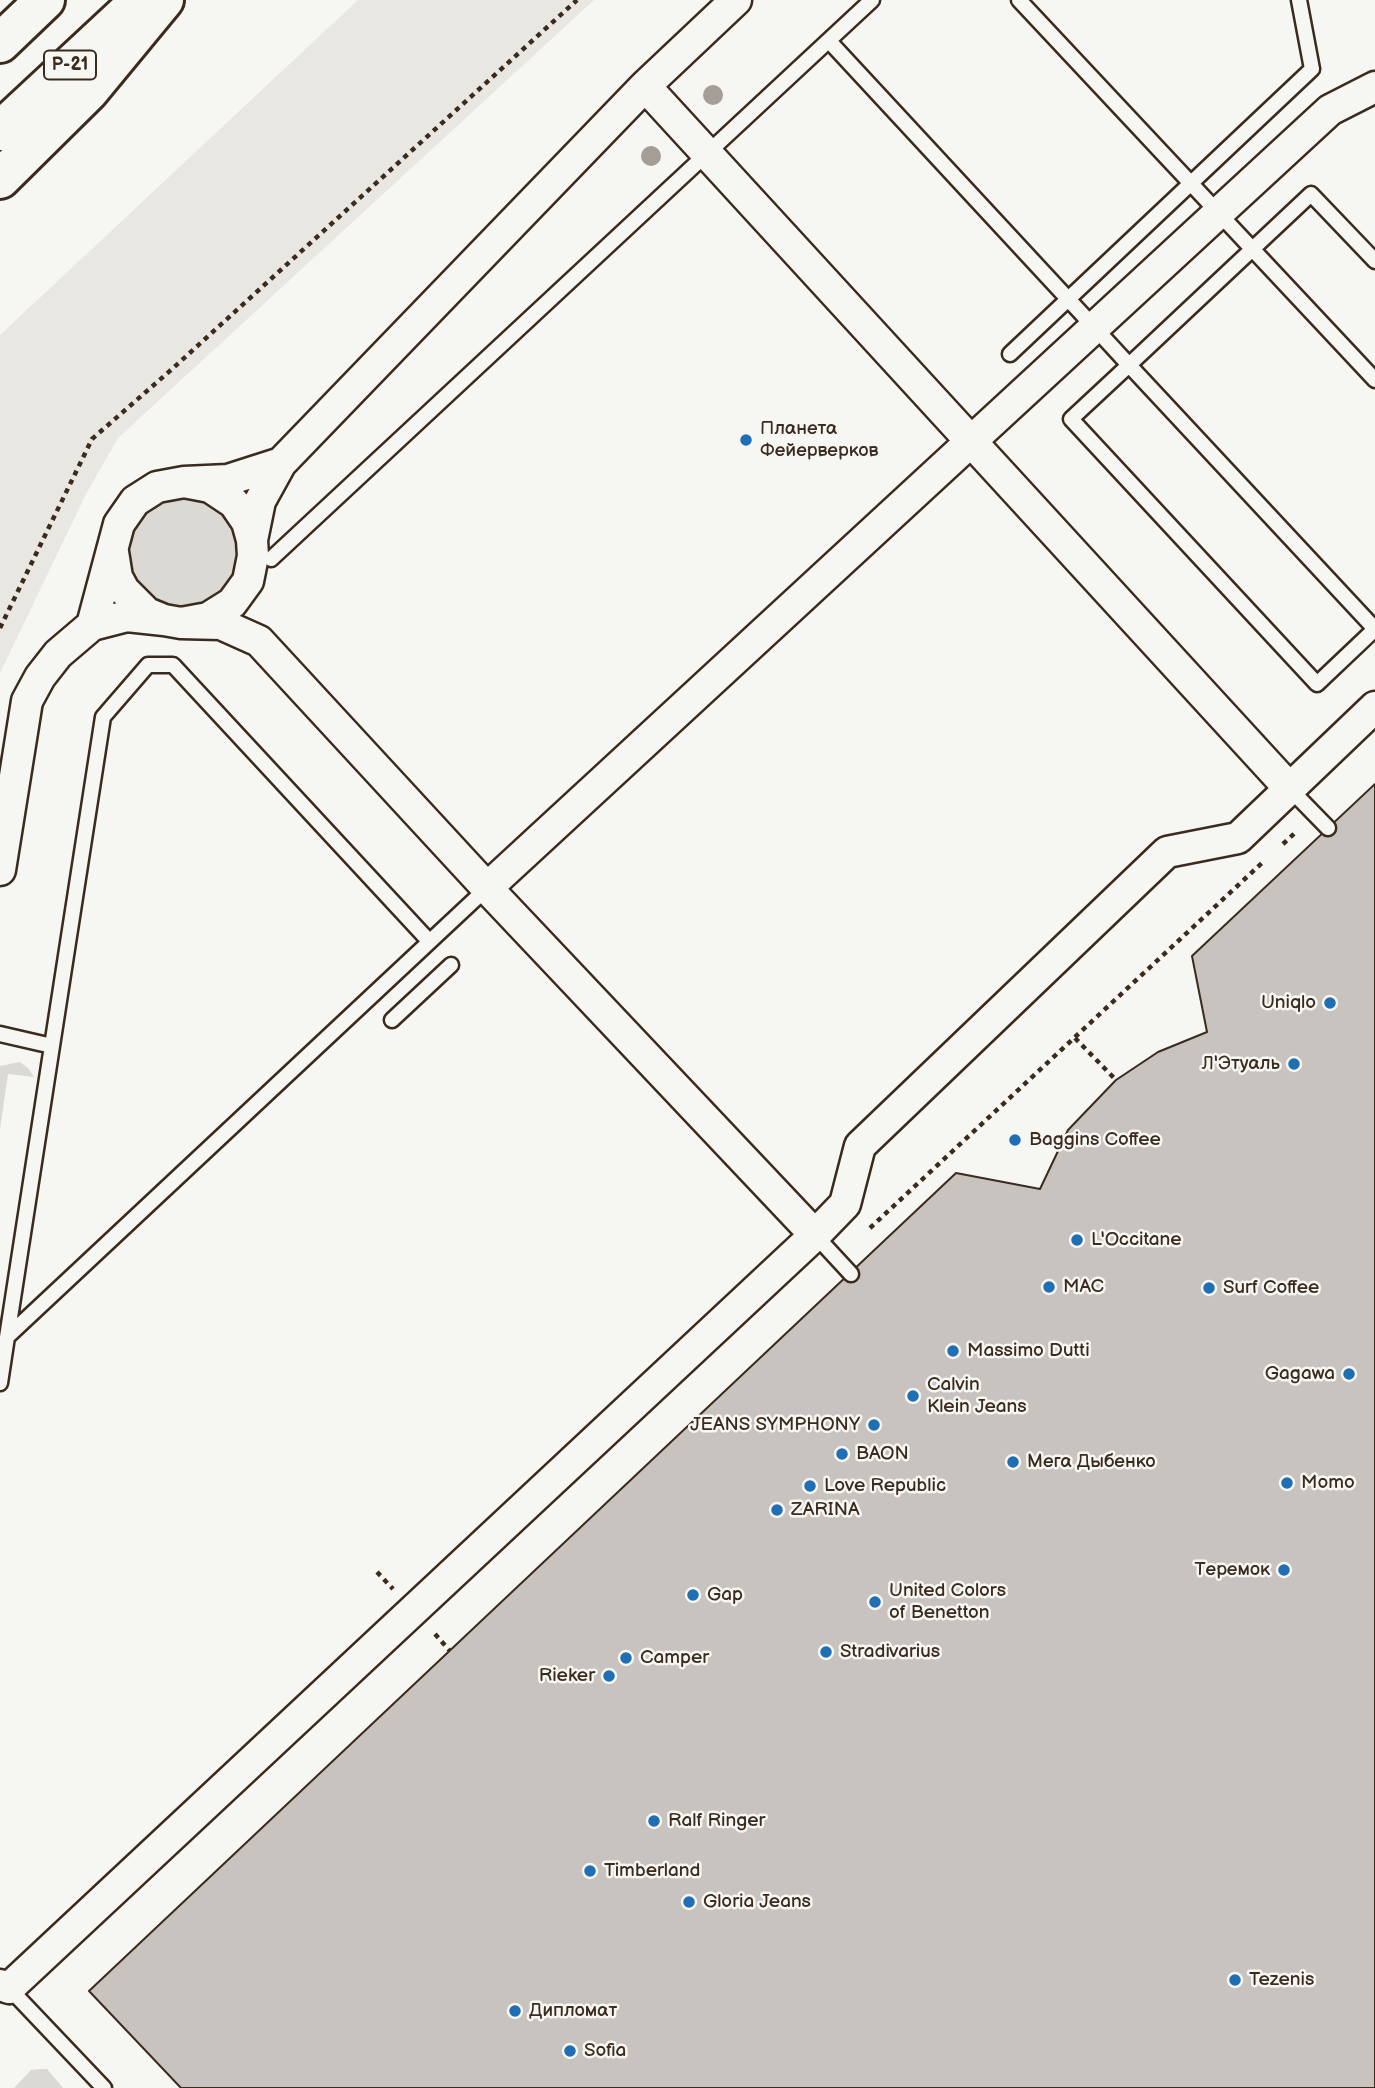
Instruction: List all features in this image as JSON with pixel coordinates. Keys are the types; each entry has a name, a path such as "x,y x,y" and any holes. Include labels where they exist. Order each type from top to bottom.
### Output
{"main road":[{"path":"0,43 45,0"},
{"name":"Р-21","path":"0,131 141,0"},
{"path":"0,179 89,91 164,0"}],"street":[{"path":"259,641 250,608 259,552 260,500 281,463 645,86 736,0"},
{"path":"645,86 1290,789"},
{"path":"487,888 1330,110 1375,87"},
{"path":"92,625 119,524 135,501 157,487 184,482 228,480 281,463"},
{"path":"113,552 117,577 124,590 147,613 172,621 208,618 232,603 248,581 259,552 247,522 234,503 210,487 184,482"},
{"path":"0,870 27,701 40,677 58,654 92,625 127,617 221,624 259,641 487,888 815,1235"},
{"path":"5,1987 815,1235 845,1204 860,1146 1167,852 1238,838 1375,707"}],"lane":[{"path":"259,552 708,153 872,0"},
{"path":"1019,0 1375,380"},
{"path":"1010,354 1312,69 1299,0"},
{"path":"828,41 1129,365 1375,629 1317,684 1071,419 1129,365 1311,194 1375,261"},
{"path":"0,1383 103,717 148,665 173,665 429,941"},
{"path":"1290,789 1328,828"},
{"path":"7,1337 487,888"},
{"path":"392,1020 451,965"},
{"path":"0,1034 52,1046"},
{"path":"815,1235 851,1273"},
{"path":"5,1987 104,2088"}],"path":[{"path":"0,628 92,439 577,0"},
{"path":"1075,1037 1116,1080"}],"shaded area":[{"path":"358,0 594,0 118,438 86,494 0,673 0,335"},
{"path":"184,497 205,501 223,513 235,531 239,552 235,573 223,591 205,603 184,607 163,603 145,591 133,573 129,552 133,531 145,513 163,501"},
{"path":"20,1062 34,1077 8,1074 0,1129 0,1066"},
{"path":"47,2069 63,2088 14,2088 31,2070"}],"building":[{"name":"Мега Дыбенко","path":"1375,784 1375,2088 181,2088 89,1991 956,1173 1040,1189 1068,1130 1116,1080 1158,1052 1207,1032 1192,956"}],"place":[{"name":"Планета Фейерверков","path":"746,440"},
{"name":"Uniqlo","path":"1330,1003"},
{"name":"Л'Этуаль","path":"1294,1064"},
{"name":"Baggins Coffee","path":"1015,1140"},
{"name":"L'Occitane","path":"1077,1240"},
{"name":"MAC","path":"1049,1287"},
{"name":"Surf Coffee","path":"1209,1288"},
{"name":"Massimo Dutti","path":"953,1351"},
{"name":"Gagawa","path":"1349,1374"},
{"name":"Calvin Klein Jeans","path":"913,1396"},
{"name":"JEANS SYMPHONY","path":"874,1425"},
{"name":"BAON","path":"842,1454"},
{"name":"Мега Дыбенко","path":"1013,1462"},
{"name":"Momo","path":"1287,1483"},
{"name":"Love Republic","path":"810,1486"},
{"name":"ZARINA","path":"777,1510"},
{"name":"Теремок","path":"1284,1570"},
{"name":"Gap","path":"693,1595"},
{"name":"United Colors of Benetton","path":"875,1602"},
{"name":"Stradivarius","path":"826,1652"},
{"name":"Camper","path":"626,1658"},
{"name":"Rieker","path":"609,1676"},
{"name":"Ralf Ringer","path":"654,1821"},
{"name":"Timberland","path":"590,1871"},
{"name":"Gloria Jeans","path":"689,1902"},
{"name":"Tezenis","path":"1235,1980"},
{"name":"Дипломат","path":"515,2011"},
{"name":"Sofia","path":"570,2051"}]}
